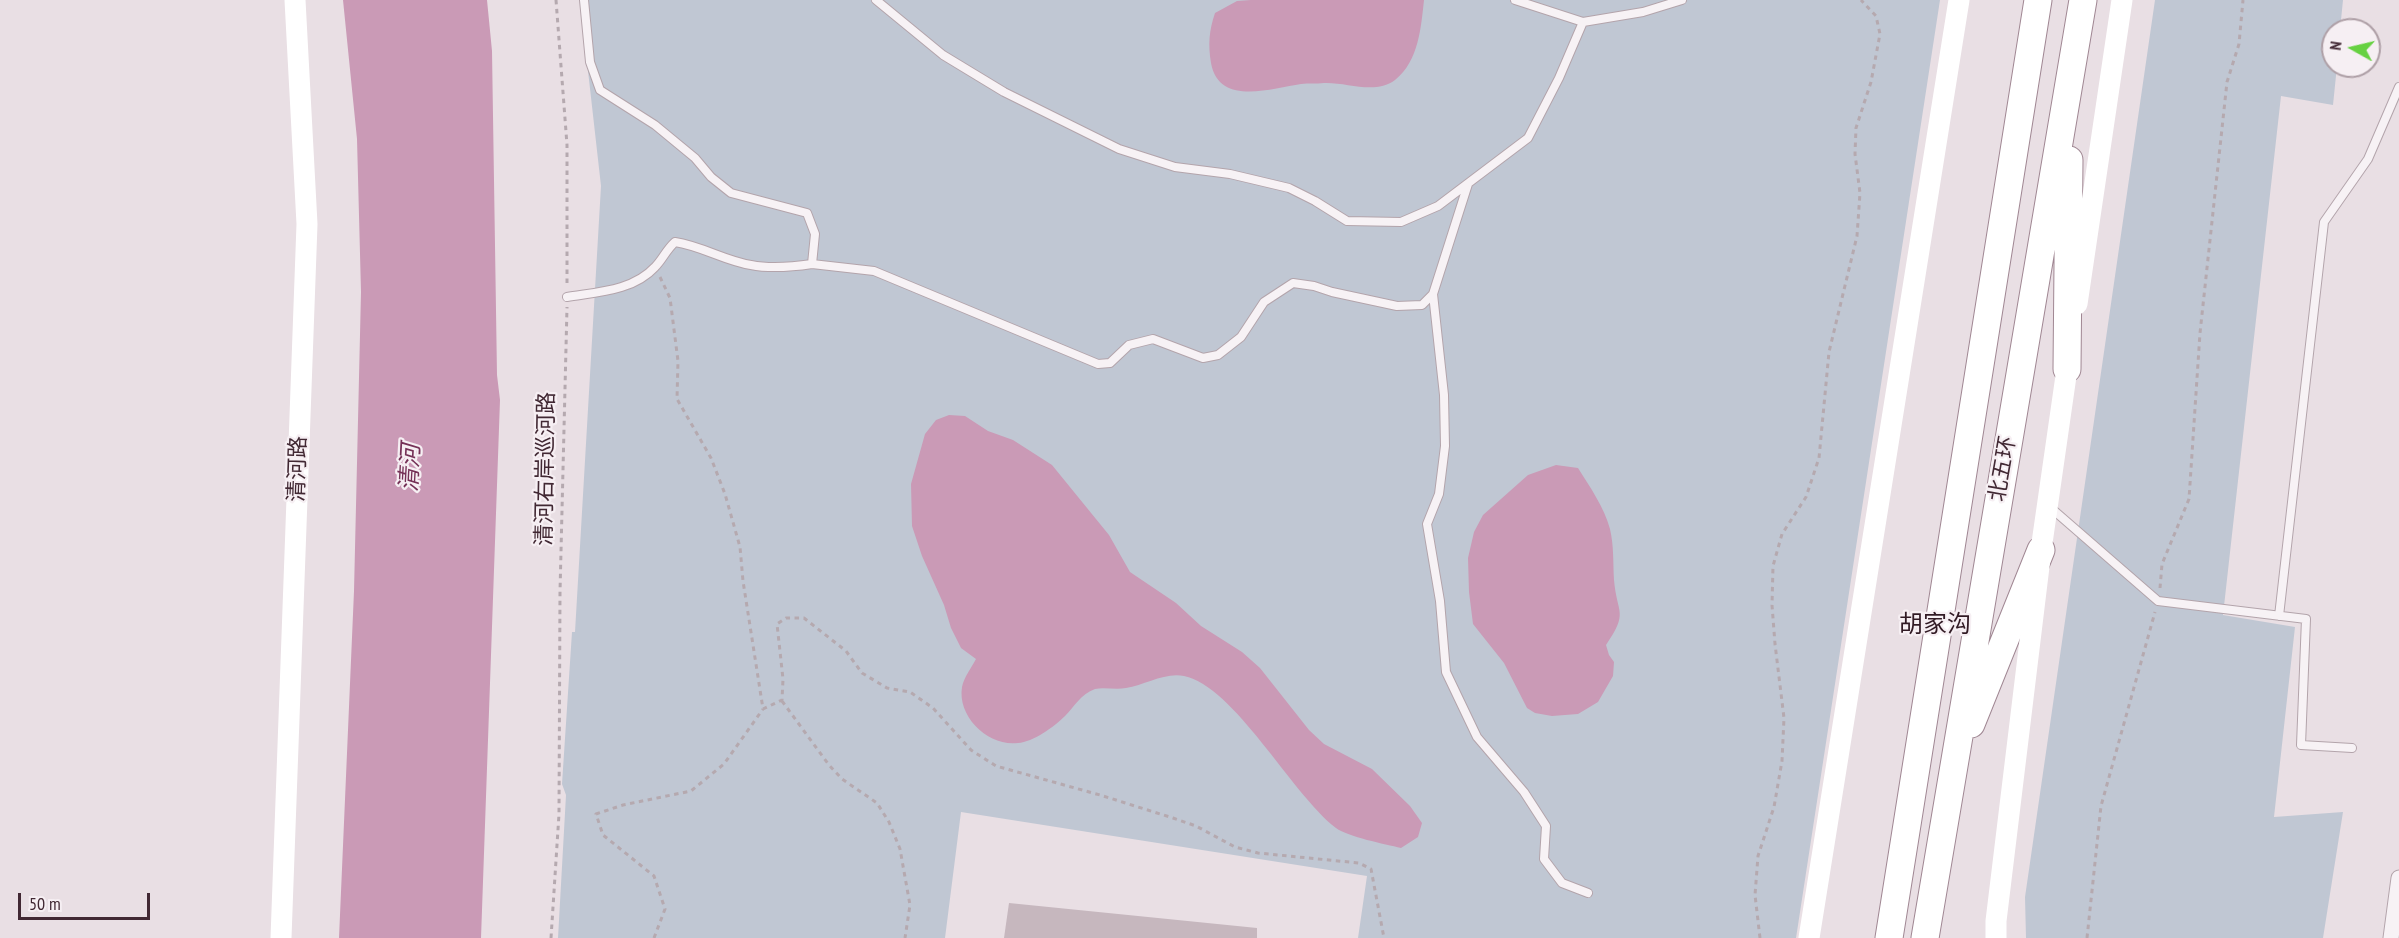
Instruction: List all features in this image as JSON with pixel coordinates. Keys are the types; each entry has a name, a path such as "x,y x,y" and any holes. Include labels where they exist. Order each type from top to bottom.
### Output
{"highway":[{"name":"北五环","path":"1889,938 2038,0"},
{"name":"北五环","path":"1926,938 2083,0"},
{"path":"2067,369 2070,76"},
{"path":"1952,772 2041,550"},
{"path":"1938,938 1948,800"}],"street":[{"name":"清河路","path":"281,938 307,224 295,0"},
{"path":"1809,938 1959,0"},
{"path":"1996,938 1996,921 2041,550 2122,0"},
{"path":"2391,938 2399,882"}],"lane":[{"path":"584,0 591,62 600,90 655,125 695,158 711,177 731,193 807,213 815,234 812,264"},
{"path":"876,0 906,22 943,55 1004,92 1119,150 1174,167 1230,174 1289,188 1347,221 1401,222 1438,206 1528,138 1559,78 1583,22"},
{"path":"1515,0 1583,22 1643,12 1682,0"},
{"path":"2279,616 2324,222 2368,159 2399,87"},
{"path":"1468,184 1433,294 1444,395 1445,446 1439,495 1427,524 1440,601 1446,672 1477,737 1524,792 1546,826 1544,859 1562,883 1588,893"},
{"path":"567,297 630,285 655,268 665,250 675,242 691,244 750,265 782,268 812,264 873,271 1098,364 1110,363 1129,345 1153,339 1203,358 1218,355 1242,337 1264,302 1293,283 1397,306 1422,304 1433,294"},
{"path":"2048,505 2158,602 2306,619 2301,745 2352,748"}],"path":[{"name":"清河右岸巡河路","path":"551,938 559,814 560,581 567,297 567,145 556,0"},
{"path":"1760,938 1755,895 1758,856 1774,807 1782,761 1785,717 1775,644 1772,605 1773,566 1782,534 1806,497 1819,458 1829,351 1857,236 1860,193 1855,154 1856,128 1871,82 1880,34 1876,16 1861,0"},
{"path":"2087,938 2101,806 2158,602 2162,564 2189,499 2200,333 2227,82 2239,44 2242,0"},
{"path":"655,268 670,298 678,361 677,399 711,458 725,494 740,547 748,623 763,710"},
{"path":"905,938 910,905 900,849 889,822 876,803 842,779 782,700 783,679 777,624 786,618 804,618 846,651 862,673 887,688 910,692 933,708 971,750 996,766 1173,818 1196,826 1236,847 1258,853 1350,862 1371,869 1384,938"},
{"path":"654,938 665,909 654,876 603,835 596,814 622,805 691,791 724,764 763,710 782,700"}],"shaded area":[{"path":"580,0 1940,0 1796,938 1358,938 1367,876 961,812 945,938 558,938 566,795 562,784 572,632 575,632 601,186"},
{"path":"2155,0 2343,0 2341,18 2321,18 2321,78 2336,78 2333,105 2281,96 2223,615 2295,627 2274,817 2343,812 2323,938 2026,938 2025,897"}],"water":[{"name":"清河","path":"343,0 487,0 492,51 497,375 500,400 481,938 339,938 354,591 361,292 357,139"},
{"path":"1424,0 1420,32 1414,53 1403,72 1395,80 1379,87 1333,83 1301,84 1248,92 1224,85 1216,77 1211,63 1209,44 1215,13 1237,1"},
{"path":"949,415 965,416 988,431 1013,440 1052,465 1109,535 1130,572 1176,603 1201,626 1242,652 1260,668 1309,730 1324,744 1372,769 1410,806 1422,823 1418,837 1401,848 1358,837 1336,828 1300,791 1223,699 1203,684 1184,676 1162,677 1126,688 1102,688 1090,691 1049,729 1024,742 1007,743 996,740 977,728 965,709 962,698 963,683 976,659 961,648 951,628 912,526 911,484 925,434 936,420"},
{"path":"1556,465 1578,468 1604,513 1611,535 1615,591 1620,613 1617,625 1606,645 1614,662 1613,676 1598,702 1578,714 1552,716 1535,713 1527,708 1504,663 1473,624 1468,558 1474,532 1483,515 1528,475"}],"building":[{"path":"1009,903 1257,928 1257,938 1004,938"}],"district":[{"name":"胡家沟","path":"1935,625"}]}
